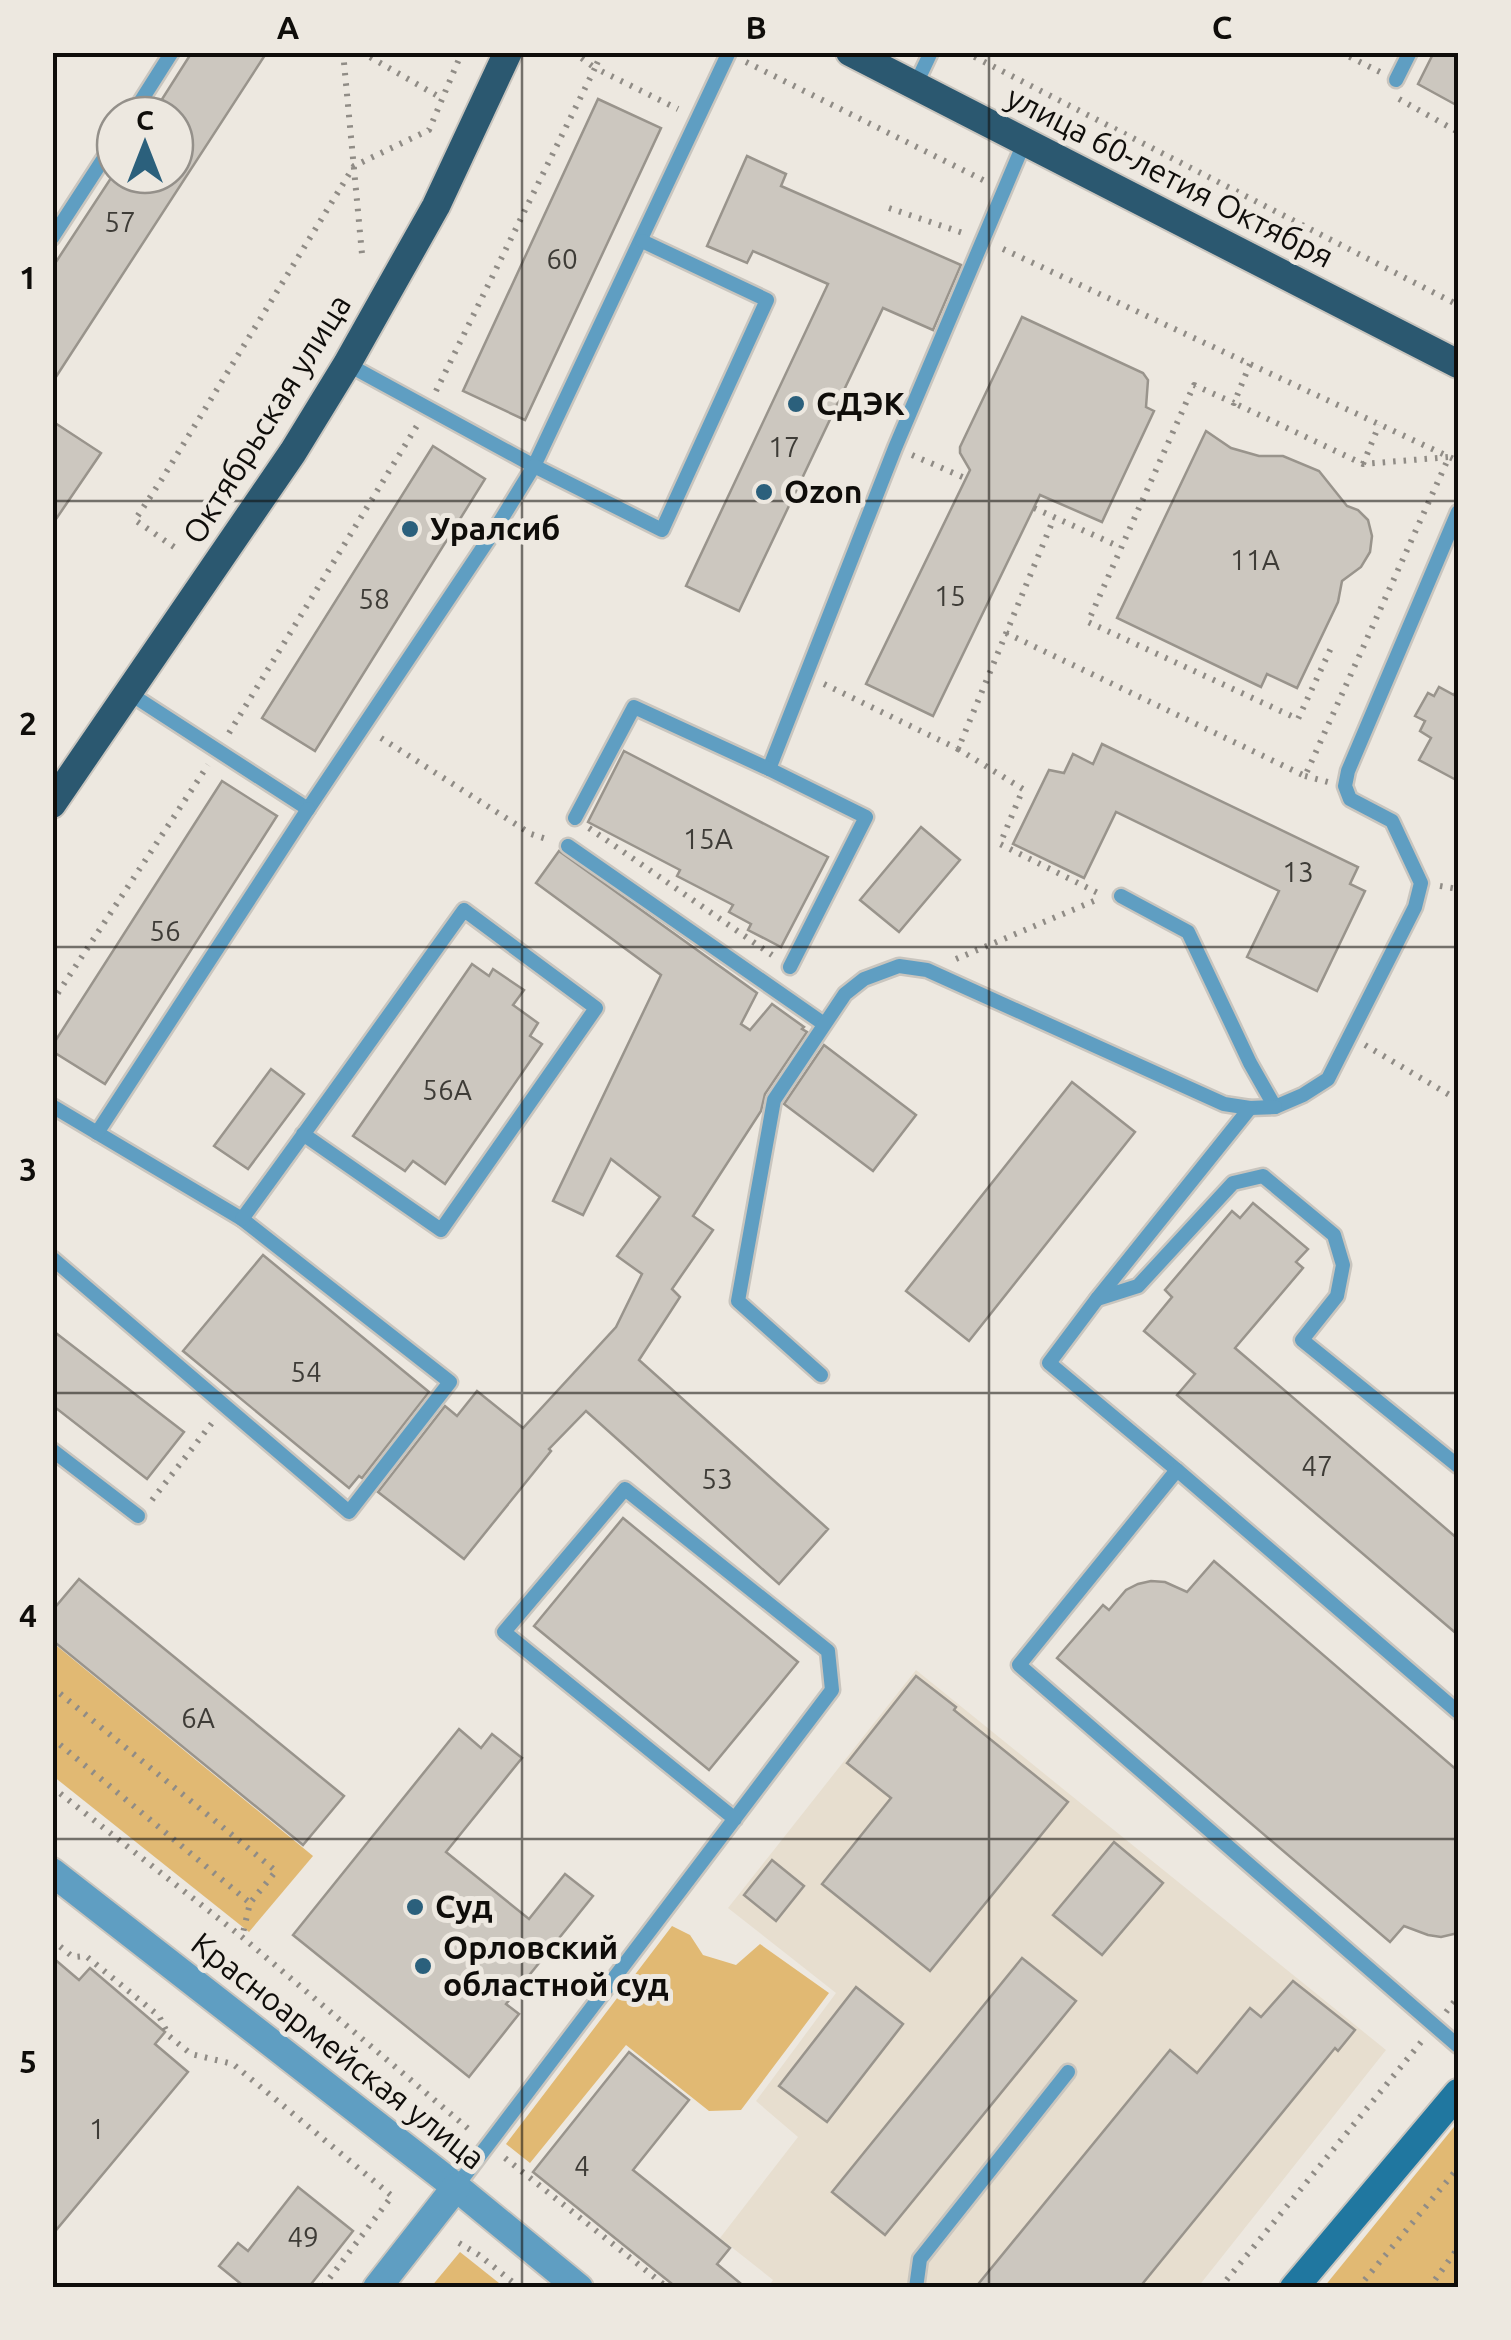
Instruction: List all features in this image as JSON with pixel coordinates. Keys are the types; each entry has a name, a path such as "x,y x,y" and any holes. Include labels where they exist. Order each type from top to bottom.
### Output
{"main road":[{"name":"Октябрьская улица","path":"52,804 67,772 129,694 293,452 347,364 436,206 508,52"},
{"name":"улица 60-летия Октября","path":"850,52 1458,364"},
{"path":"1294,2288 1458,2093"}],"street":[{"name":"Красноармейская улица","path":"52,1872 578,2288"},
{"path":"378,2288 456,2188"}],"lane":[{"path":"145,95 172,52"},
{"path":"915,86 931,52"},
{"path":"1396,80 1410,52"},
{"path":"97,1133 534,466 729,53"},
{"path":"769,768 895,448 1024,143"},
{"path":"52,238 95,172"},
{"path":"347,364 534,466 662,530 767,300 642,241"},
{"path":"820,1375 738,1301 774,1100 844,994 864,979 899,966 927,970 1224,1104 1275,1107 1328,1078 1415,907 1421,883 1392,821 1350,799 1345,786 1348,771 1458,512"},
{"path":"129,694 308,809"},
{"path":"575,818 634,708 769,768 866,817 790,967"},
{"path":"568,846 824,1024"},
{"path":"1122,896 1188,932 1250,1064 1275,1107"},
{"path":"242,1220 303,1134 464,910 596,1008 441,1230 303,1134"},
{"path":"52,1106 242,1220 450,1382 349,1512 52,1258"},
{"path":"1250,1108 1049,1364 1458,1712"},
{"path":"1097,1299 1138,1286 1233,1183 1263,1176 1334,1234 1342,1265 1338,1296 1302,1340 1458,1466"},
{"path":"52,1450 138,1516"},
{"path":"1176,1470 1019,1665 1458,2046"},
{"path":"456,2188 832,1690 828,1651 625,1489 504,1632 734,1819"},
{"path":"916,2288 920,2260 1068,2072"}],"path":[{"path":"343,52 362,254"},
{"path":"361,52 443,100"},
{"path":"174,547 134,520 354,166 429,130 462,52"},
{"path":"573,52 595,68 698,119"},
{"path":"52,1002 218,751 428,409 602,52"},
{"path":"965,52 1458,305"},
{"path":"1340,52 1396,80 1400,100 1458,132"},
{"path":"729,53 1004,190"},
{"path":"889,208 982,240 1458,461"},
{"path":"1234,403 1250,364"},
{"path":"1332,648 1298,719 1088,622 1194,385 1363,464 1449,457"},
{"path":"1363,464 1379,424"},
{"path":"895,448 966,478"},
{"path":"1006,633 1305,776 1449,457"},
{"path":"1034,508 1120,547"},
{"path":"958,749 1054,518"},
{"path":"806,676 958,749 1024,789 1000,844 1106,896 927,970"},
{"path":"363,727 531,834 568,846"},
{"path":"575,818 790,967"},
{"path":"1350,1036 1458,1100"},
{"path":"138,1516 226,1406"},
{"path":"52,1687 276,1871 250,1902 242,1938"},
{"path":"52,1738 250,1902"},
{"path":"52,1787 668,2288"},
{"path":"52,1940 73,1957 86,1956 159,2016 170,2036 191,2054 233,2064 392,2196 322,2288"},
{"path":"1220,2288 1458,1998"},
{"path":"1358,2288 1458,2168"},
{"path":"459,2243 520,2288"},
{"path":"1429,2288 1458,2248"}],"shaded area":[{"path":"52,1642 313,1856 249,1932 53,1776"},
{"path":"916,1670 1386,2050 1198,2287 768,2287 773,2280 720,2238 798,2137 756,2101 836,1993 728,1908"},
{"path":"672,1926 690,1935 703,1955 736,1965 760,1944 829,1993 741,2110 709,2111 626,2045 530,2163 506,2144"},
{"path":"1458,2122 1458,2287 1324,2287"},
{"path":"460,2252 504,2287 431,2287"}],"building":[{"path":"192,52 267,52 195,163 195,95 165,95"},
{"path":"1434,52 1458,52 1458,106 1418,84"},
{"path":"598,99 661,128 525,420 463,391"},
{"path":"747,156 786,174 781,186 961,265 933,330 883,308 739,611 686,586 828,284 753,251 747,263 707,246"},
{"path":"100,195 174,195 52,383 52,268"},
{"path":"1022,317 1143,373 1148,380 1146,407 1154,411 1102,522 1040,495 933,716 866,684 970,470 960,447"},
{"path":"52,421 101,453 52,525"},
{"path":"1206,431 1231,448 1259,456 1283,456 1319,471 1347,506 1368,520 1370,552 1361,567 1342,581 1338,602 1297,688 1267,674 1261,687 1117,618"},
{"path":"433,446 485,479 315,751 262,718"},
{"path":"1458,686 1458,781 1419,760 1431,738 1420,731 1425,721 1415,716 1428,693 1434,696 1439,687 1454,695"},
{"path":"1102,744 1358,867 1350,884 1365,891 1317,991 1247,957 1279,891 1116,812 1084,878 1013,844 1049,770 1064,773 1073,754 1093,764"},
{"path":"624,751 828,857 781,947 748,930 751,924 729,912 733,905 677,876 680,870 588,822"},
{"path":"222,781 277,816 105,1084 52,1051 52,1046"},
{"path":"921,827 960,860 899,932 860,900"},
{"path":"559,851 757,993 741,1024 750,1030 772,1004 807,1032 765,1094 761,1111 693,1216 713,1230 672,1289 680,1297 639,1360 828,1529 779,1584 586,1411 549,1449 464,1559 378,1492 445,1406 457,1416 477,1391 523,1428 616,1327 642,1274 617,1256 660,1197 611,1159 583,1215 553,1201 661,975 536,883"},
{"path":"472,964 489,976 493,969 524,990 513,1005 538,1023 530,1036 542,1044 445,1184 413,1161 405,1171 353,1136"},
{"path":"824,1045 916,1115 873,1171 784,1104"},
{"path":"271,1069 304,1094 248,1169 214,1146"},
{"path":"1072,1082 1135,1132 969,1341 906,1291"},
{"path":"1253,1203 1308,1249 1296,1262 1303,1268 1235,1348 1458,1539 1458,1635 1177,1395 1195,1374 1144,1331 1172,1297 1165,1290 1232,1211 1240,1218"},
{"path":"263,1255 429,1392 362,1478 359,1476 349,1488 183,1351"},
{"path":"52,1330 184,1432 147,1479 52,1405"},
{"path":"623,1518 798,1662 709,1770 534,1626"},
{"path":"1214,1561 1458,1771 1458,1933 1441,1937 1404,1926 1390,1942 1057,1658 1103,1605 1109,1610 1126,1590 1151,1581 1165,1582 1187,1592"},
{"path":"79,1579 344,1796 303,1845 52,1640 52,1611"},
{"path":"916,1676 1068,1802 930,1971 822,1884 891,1798 847,1763"},
{"name":"Суд","path":"459,1729 481,1748 492,1734 522,1758 446,1852 529,1919 565,1874 593,1896 506,2004 519,2014 469,2077 293,1935"},
{"path":"1114,1842 1163,1883 1102,1955 1053,1915"},
{"path":"772,1860 804,1886 776,1921 744,1895"},
{"path":"52,1957 79,1980 90,1968 165,2032 155,2044 188,2072 52,2235"},
{"path":"1022,1958 1076,2001 885,2235 832,2192"},
{"path":"1293,1981 1355,2030 1338,2051 1335,2048 1139,2288 975,2288 1170,2050 1197,2073 1250,2008 1261,2017"},
{"path":"856,1987 903,2024 827,2122 779,2086"},
{"path":"629,2052 689,2100 633,2170 730,2248 717,2264 746,2288 677,2288 533,2172"},
{"path":"298,2187 353,2231 308,2288 246,2288 219,2266 238,2243 248,2251"}],"place":[{"name":"СДЭК","path":"796,404"},
{"name":"Ozon","path":"764,492"},
{"name":"Уралсиб","path":"410,529"},
{"name":"Суд","path":"415,1907"},
{"name":"Орловский областной суд","path":"423,1966"}]}
